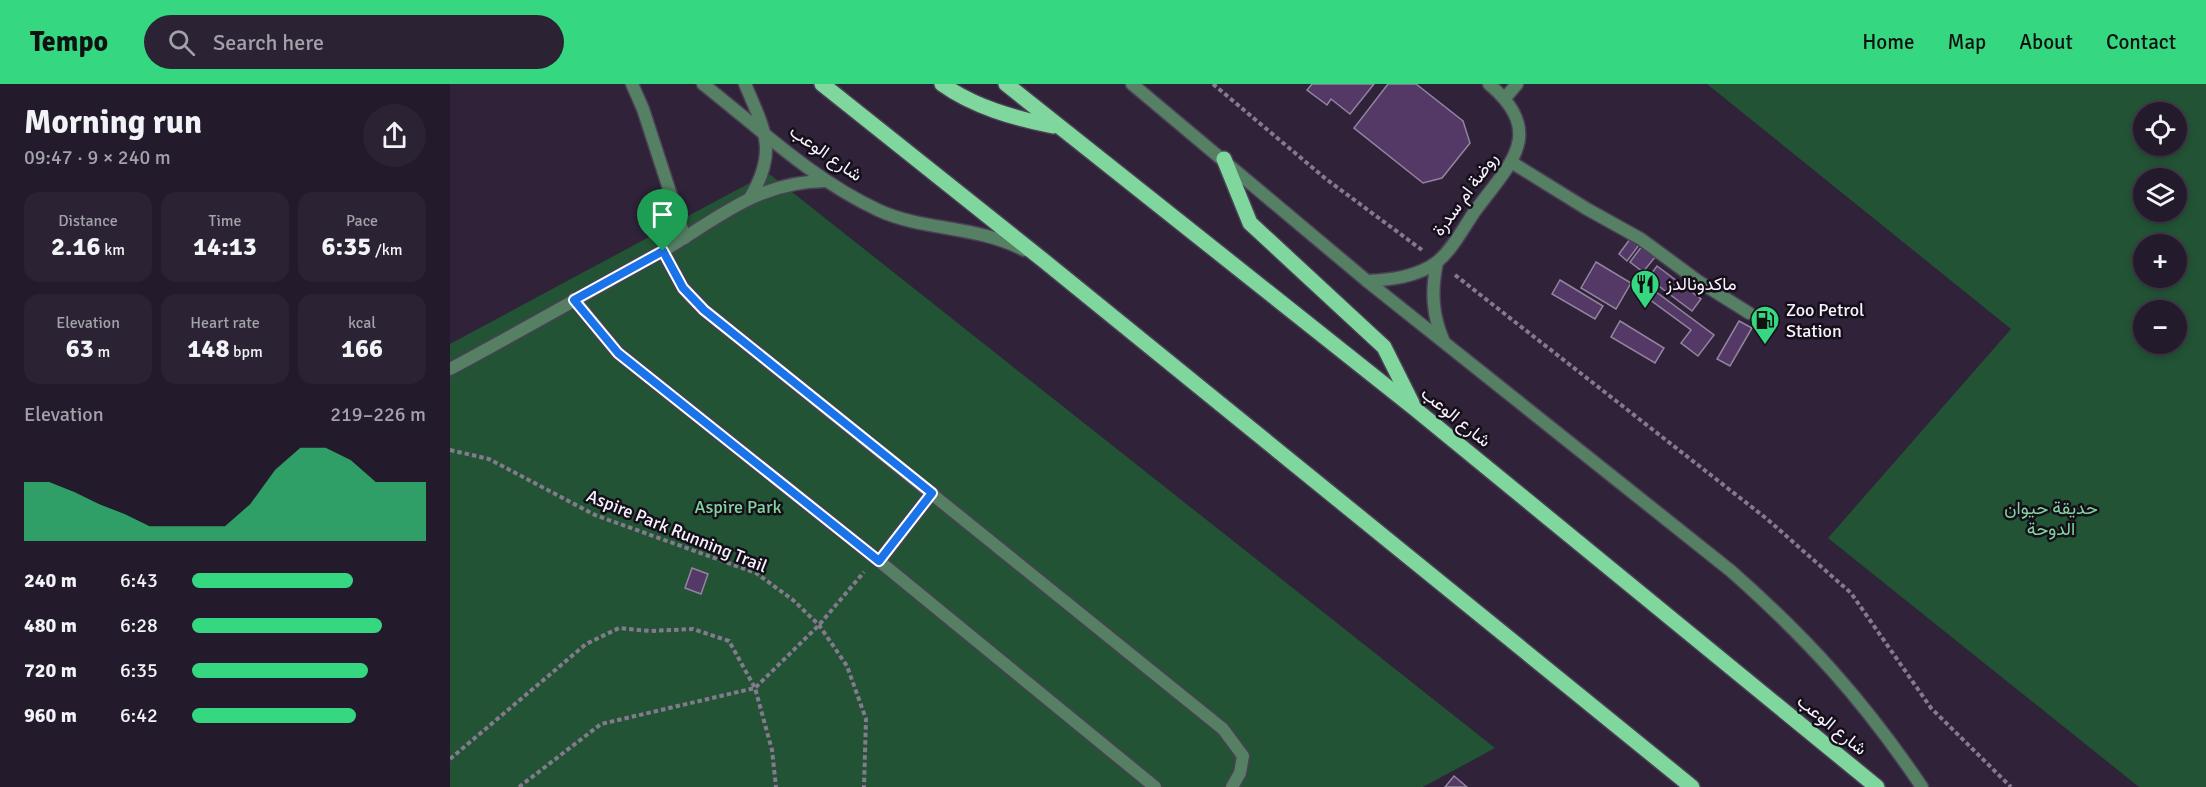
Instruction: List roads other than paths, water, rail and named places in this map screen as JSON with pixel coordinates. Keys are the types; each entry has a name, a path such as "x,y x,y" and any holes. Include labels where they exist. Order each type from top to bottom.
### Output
{"main road":[{"name":"شارع الوعب","path":"822,84 1043,260 1692,787"},
{"path":"942,84 981,105 1018,118 1056,126"},
{"name":"شارع الوعب","path":"1006,84 1414,408 1876,787"},
{"path":"1224,159 1251,223 1384,347 1414,408"}],"street":[{"path":"632,84 643,109 684,238"},
{"name":"شارع الوعب","path":"703,84 825,181 879,210 901,218 997,238 1043,260"},
{"path":"744,84 767,135 765,166 751,196"},
{"path":"1132,84 1367,281 1731,571 1788,622 1841,677 1888,736 1922,787"},
{"name":"روضة ام سدرة","path":"1446,345 1437,325 1433,304 1437,262 1516,155 1519,132 1516,117 1505,98 1489,84"},
{"path":"1505,98 1517,84"},
{"path":"1510,162 1587,210 1641,238 1698,281 1749,313"},
{"path":"450,369 663,251 751,196 787,184 825,181"},
{"path":"663,251 683,288 699,305 1223,729 1243,756 1240,773 1232,787"},
{"name":"روضة ام سدرة","path":"1367,281 1403,276 1437,262"},
{"path":"574,300 618,353 879,561 1155,787"},
{"path":"879,561 932,493"}],"place":[{"name":"ماكدونالدز","path":"1645,310"},
{"name":"Zoo Petrol Station","path":"1765,346"}],"park label":[{"name":"Aspire Park","path":"738,507"},
{"name":"حديقة حيوان الدوحة","path":"2051,518"}]}
